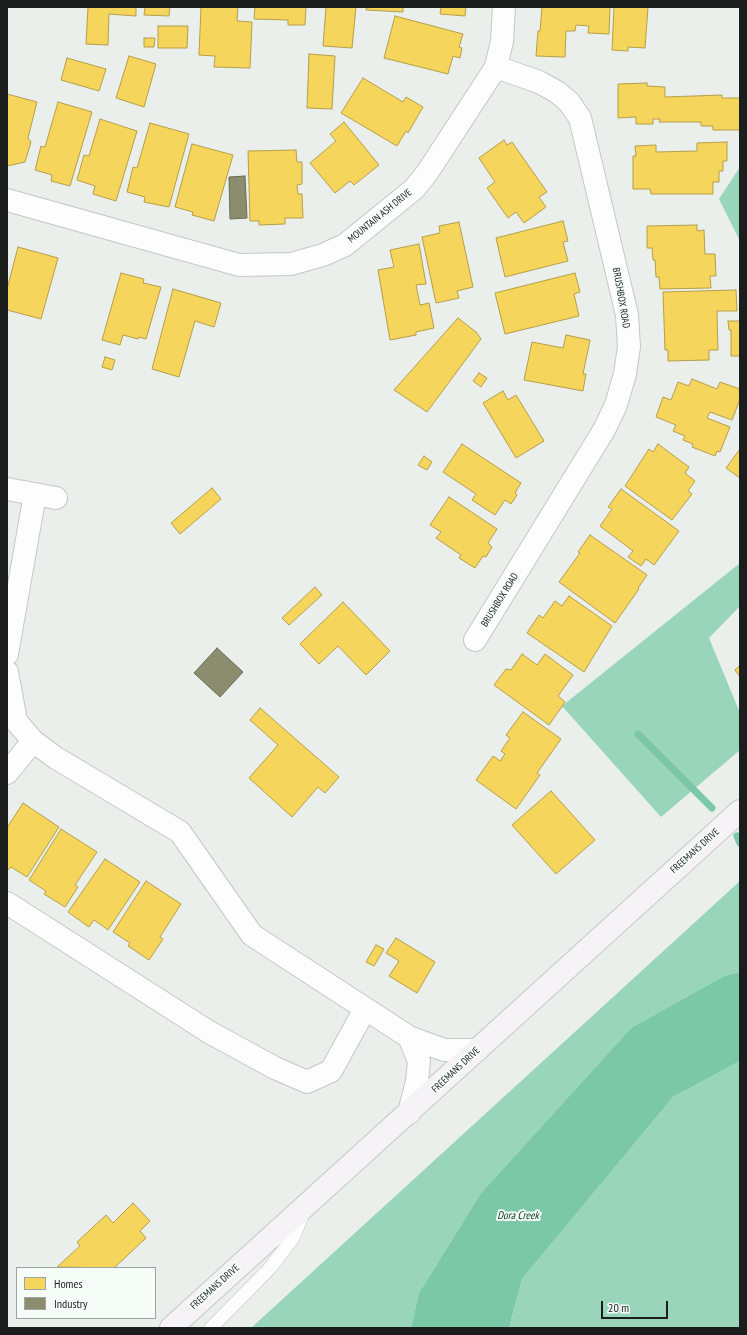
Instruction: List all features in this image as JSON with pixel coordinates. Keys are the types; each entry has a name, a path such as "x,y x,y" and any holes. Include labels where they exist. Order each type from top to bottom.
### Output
{"main road":[{"name":"FREEMANS DRIVE","path":"170,1328 409,1113 740,811"}],"street":[{"name":"MOUNTAIN ASH DRIVE","path":"7,200 239,265 291,264 323,255 345,245 414,189 427,173 496,66 502,41 504,7"},
{"name":"BRUSHBOX ROAD","path":"475,640 604,430 616,404 625,374 629,347 627,315 580,118 569,102 557,92 540,82 496,66"},
{"path":"7,489 56,498"},
{"path":"7,654 35,494"},
{"path":"7,672 16,721 33,741 56,758 180,832 252,935 409,1037 444,1050 477,1050"},
{"path":"7,773 33,741"},
{"path":"7,903 209,1032 275,1068 307,1082 331,1071 365,1009"},
{"path":"409,1037 419,1061 417,1081 409,1113"}],"lane":[{"path":"211,1328 270,1268 293,1238 306,1206"}],"shaded area":[{"path":"740,167 740,241 719,199"},
{"path":"740,563 740,606 709,638 740,713 740,750 661,817 562,706"},
{"path":"740,881 740,972 724,976 631,1028 481,1193 419,1293 411,1328 251,1328"},
{"path":"740,1061 740,1328 509,1328 522,1279 673,1097"}],"water":[{"name":"Dora Creek","path":"740,972 740,1061 673,1097 522,1279 509,1328 411,1328 419,1293 481,1193 631,1028 724,976"}],"building: Homes":[{"path":"88,7 136,7 136,16 109,14 108,45 86,44"},
{"path":"145,7 170,7 169,16 144,15"},
{"path":"201,7 238,7 237,21 252,22 250,68 214,67 215,56 199,55"},
{"path":"255,7 306,7 305,25 288,25 288,20 254,19"},
{"path":"326,7 356,7 352,48 323,46"},
{"path":"367,7 403,7 403,12 366,10"},
{"path":"441,7 466,7 465,16 440,14"},
{"path":"542,7 610,7 609,34 588,33 589,26 576,25 575,31 566,31 565,57 536,56"},
{"path":"614,7 648,7 645,48 628,47 628,51 612,50"},
{"path":"395,16 463,34 459,47 462,48 460,58 453,56 448,74 384,58"},
{"path":"158,26 188,26 187,48 158,48"},
{"path":"144,38 155,38 154,47 144,47"},
{"path":"309,54 335,56 332,109 307,108"},
{"path":"129,56 156,64 144,107 116,98"},
{"path":"67,58 106,69 99,91 61,80"},
{"path":"363,78 403,102 406,97 423,107 408,133 406,131 397,146 341,113"},
{"path":"647,83 647,86 665,87 665,97 722,95 722,98 740,98 740,130 713,130 713,126 701,126 701,122 659,122 660,119 653,119 653,124 636,124 636,117 618,118 618,84"},
{"path":"7,94 37,102 28,138 31,142 25,162 7,166"},
{"path":"58,102 92,112 70,186 51,181 52,175 35,170 41,146 45,147"},
{"path":"100,119 137,131 116,201 93,194 95,186 77,180 84,155 89,156"},
{"path":"344,122 379,165 354,185 350,181 335,193 310,163 336,141 330,134"},
{"path":"150,123 189,134 169,207 144,202 145,197 127,192 133,167 137,168"},
{"path":"504,140 507,145 512,142 547,192 539,197 546,207 524,223 516,212 508,218 487,188 495,182 479,158"},
{"path":"727,142 727,161 723,161 723,171 719,171 719,182 713,182 713,194 651,194 650,189 633,189 633,156 636,156 635,146 656,145 656,152 697,151 697,143"},
{"path":"192,144 233,155 214,221 192,215 193,212 175,207"},
{"path":"296,150 297,162 302,162 302,184 297,185 298,194 302,194 303,218 285,218 285,224 259,225 259,221 250,221 248,151"},
{"path":"563,221 568,241 563,242 568,261 505,277 496,238"},
{"path":"459,222 473,287 457,291 459,298 436,303 422,237 440,233 439,226"},
{"path":"697,225 697,231 704,230 705,254 715,254 716,276 710,276 711,288 660,289 659,277 656,277 655,260 653,260 652,248 647,248 647,226"},
{"path":"419,244 426,284 416,285 420,305 429,303 434,328 416,332 416,335 390,340 378,270 394,267 390,250"},
{"path":"18,247 58,258 41,319 7,310 7,289"},
{"path":"121,273 144,279 143,283 161,287 146,339 139,337 138,339 123,335 120,345 102,340"},
{"path":"575,273 580,292 574,294 579,316 505,334 495,293"},
{"path":"173,289 221,303 214,327 195,321 179,377 152,369"},
{"path":"736,290 737,311 717,311 718,350 709,350 709,360 668,361 668,350 665,350 663,292"},
{"path":"458,318 476,332 481,339 427,412 394,390"},
{"path":"728,321 740,321 740,356 731,356 731,330 729,330"},
{"path":"566,335 590,340 583,374 586,374 583,391 524,380 532,342 563,348"},
{"path":"105,357 115,360 112,370 102,367"},
{"path":"479,373 487,378 481,387 473,381"},
{"path":"692,379 717,389 720,382 740,389 740,399 732,420 710,412 707,418 730,427 720,452 717,451 715,456 692,447 693,444 683,440 685,436 673,431 676,425 656,417 663,397 671,400 678,382 689,386"},
{"path":"503,391 508,400 516,395 544,441 516,458 483,403"},
{"path":"462,444 521,483 515,493 517,495 511,504 505,500 495,515 472,500 476,494 443,472"},
{"path":"658,444 689,467 685,473 695,481 688,491 692,494 672,520 625,486 649,449 653,452"},
{"path":"740,449 740,478 726,468"},
{"path":"424,456 432,462 427,470 418,465"},
{"path":"212,488 221,499 180,534 171,523"},
{"path":"621,489 679,531 654,565 646,559 641,566 628,557 633,551 600,526 612,509 608,507"},
{"path":"449,497 497,529 488,543 492,547 486,557 483,556 475,568 459,558 461,555 436,538 441,532 430,525"},
{"path":"590,535 647,575 615,623 559,582 580,553 578,552"},
{"path":"315,587 322,595 289,625 282,618"},
{"path":"569,596 612,626 584,672 527,633 539,615 543,618 555,601 562,606"},
{"path":"343,602 390,651 366,675 338,646 319,664 300,644"},
{"path":"522,654 537,665 545,654 573,675 558,696 565,702 549,725 494,685 506,669 511,670"},
{"path":"740,665 740,677 735,670"},
{"path":"260,708 339,777 325,793 318,787 292,817 249,778 278,745 250,720"},
{"path":"523,712 561,739 537,773 540,775 516,809 476,780 493,756 500,761 505,754 501,751 510,738 506,735"},
{"path":"551,791 595,840 556,874 512,825"},
{"path":"23,803 59,827 27,877 11,867 7,871 7,828"},
{"path":"61,829 97,852 75,885 78,887 65,907 44,894 46,891 29,880"},
{"path":"105,859 140,882 108,930 94,920 89,927 68,912"},
{"path":"146,881 181,904 160,937 163,939 149,960 128,946 130,943 113,932"},
{"path":"396,938 435,962 417,993 389,976 399,961 386,953"},
{"path":"376,945 384,949 374,966 366,962"},
{"path":"133,1203 150,1221 140,1231 146,1238 115,1267 57,1267 80,1246 77,1242 106,1215 113,1223"}],"building: Industry":[{"path":"245,176 247,218 230,219 229,177"},
{"path":"217,648 243,672 220,697 194,673"}],"waterway":[{"path":"638,734 712,808"},
{"path":"737,836 740,843"}]}
